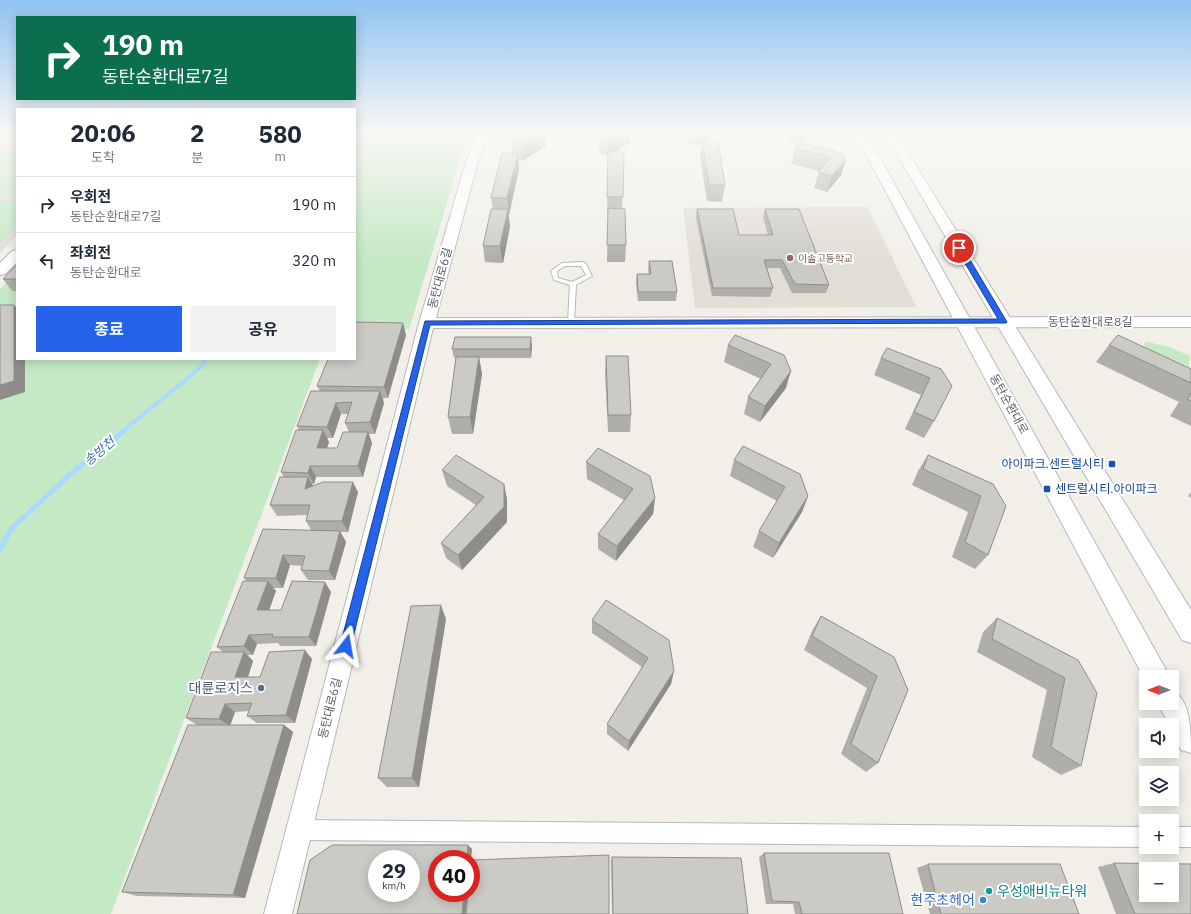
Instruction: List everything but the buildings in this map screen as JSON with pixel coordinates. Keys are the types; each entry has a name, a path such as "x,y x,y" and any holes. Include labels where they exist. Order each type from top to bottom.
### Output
{"main road":[{"name":"동탄순환대로","path":"884,176 1153,670"},
{"path":"915,176 997,322 1191,632"},
{"path":"1179,708 1191,717"},
{"path":"1176,710 1191,740"}],"street":[{"name":"동탄대로6길","path":"278,914 427,323 468,176"},
{"path":"0,271 16,255"},
{"name":"동탄순환대로8길","path":"427,323 1191,322"},
{"path":"299,830 1139,837"},
{"path":"1179,837 1191,837"}],"lane":[{"path":"564,264 583,264 589,276 573,284 556,279 554,271 564,264"},
{"path":"571,322 573,284"}],"shaded area":[{"path":"0,195 16,195 16,236 0,253"},
{"name":"이솔고등학교","path":"868,207 916,307 695,308 683,208"}],"green space":[{"path":"0,176 16,176 16,195 0,195"},
{"path":"356,176 455,176 409,329 356,332"},
{"path":"16,199 16,227 0,243 0,200"},
{"path":"16,272 16,360 320,360 111,914 0,914 0,289"},
{"path":"1148,342 1169,347 1190,356 1189,367 1145,349 1144,343"}],"waterway":[{"name":"송방천","path":"122,432 202,366 205,360"},
{"name":"송방천","path":"0,549 12,528 75,470 124,431"}],"place":[{"name":"이솔고등학교","path":"790,258"},
{"name":"아이파크.센트럴시티","path":"1112,464"},
{"name":"센트럴시티.아이파크","path":"1047,489"},
{"name":"대륜로지스","path":"261,688"},
{"name":"우성애비뉴타워","path":"989,891"},
{"name":"현주초헤어","path":"983,900"}],"route":[{"path":"346,646 427,323 1004,322 959,248"}]}
